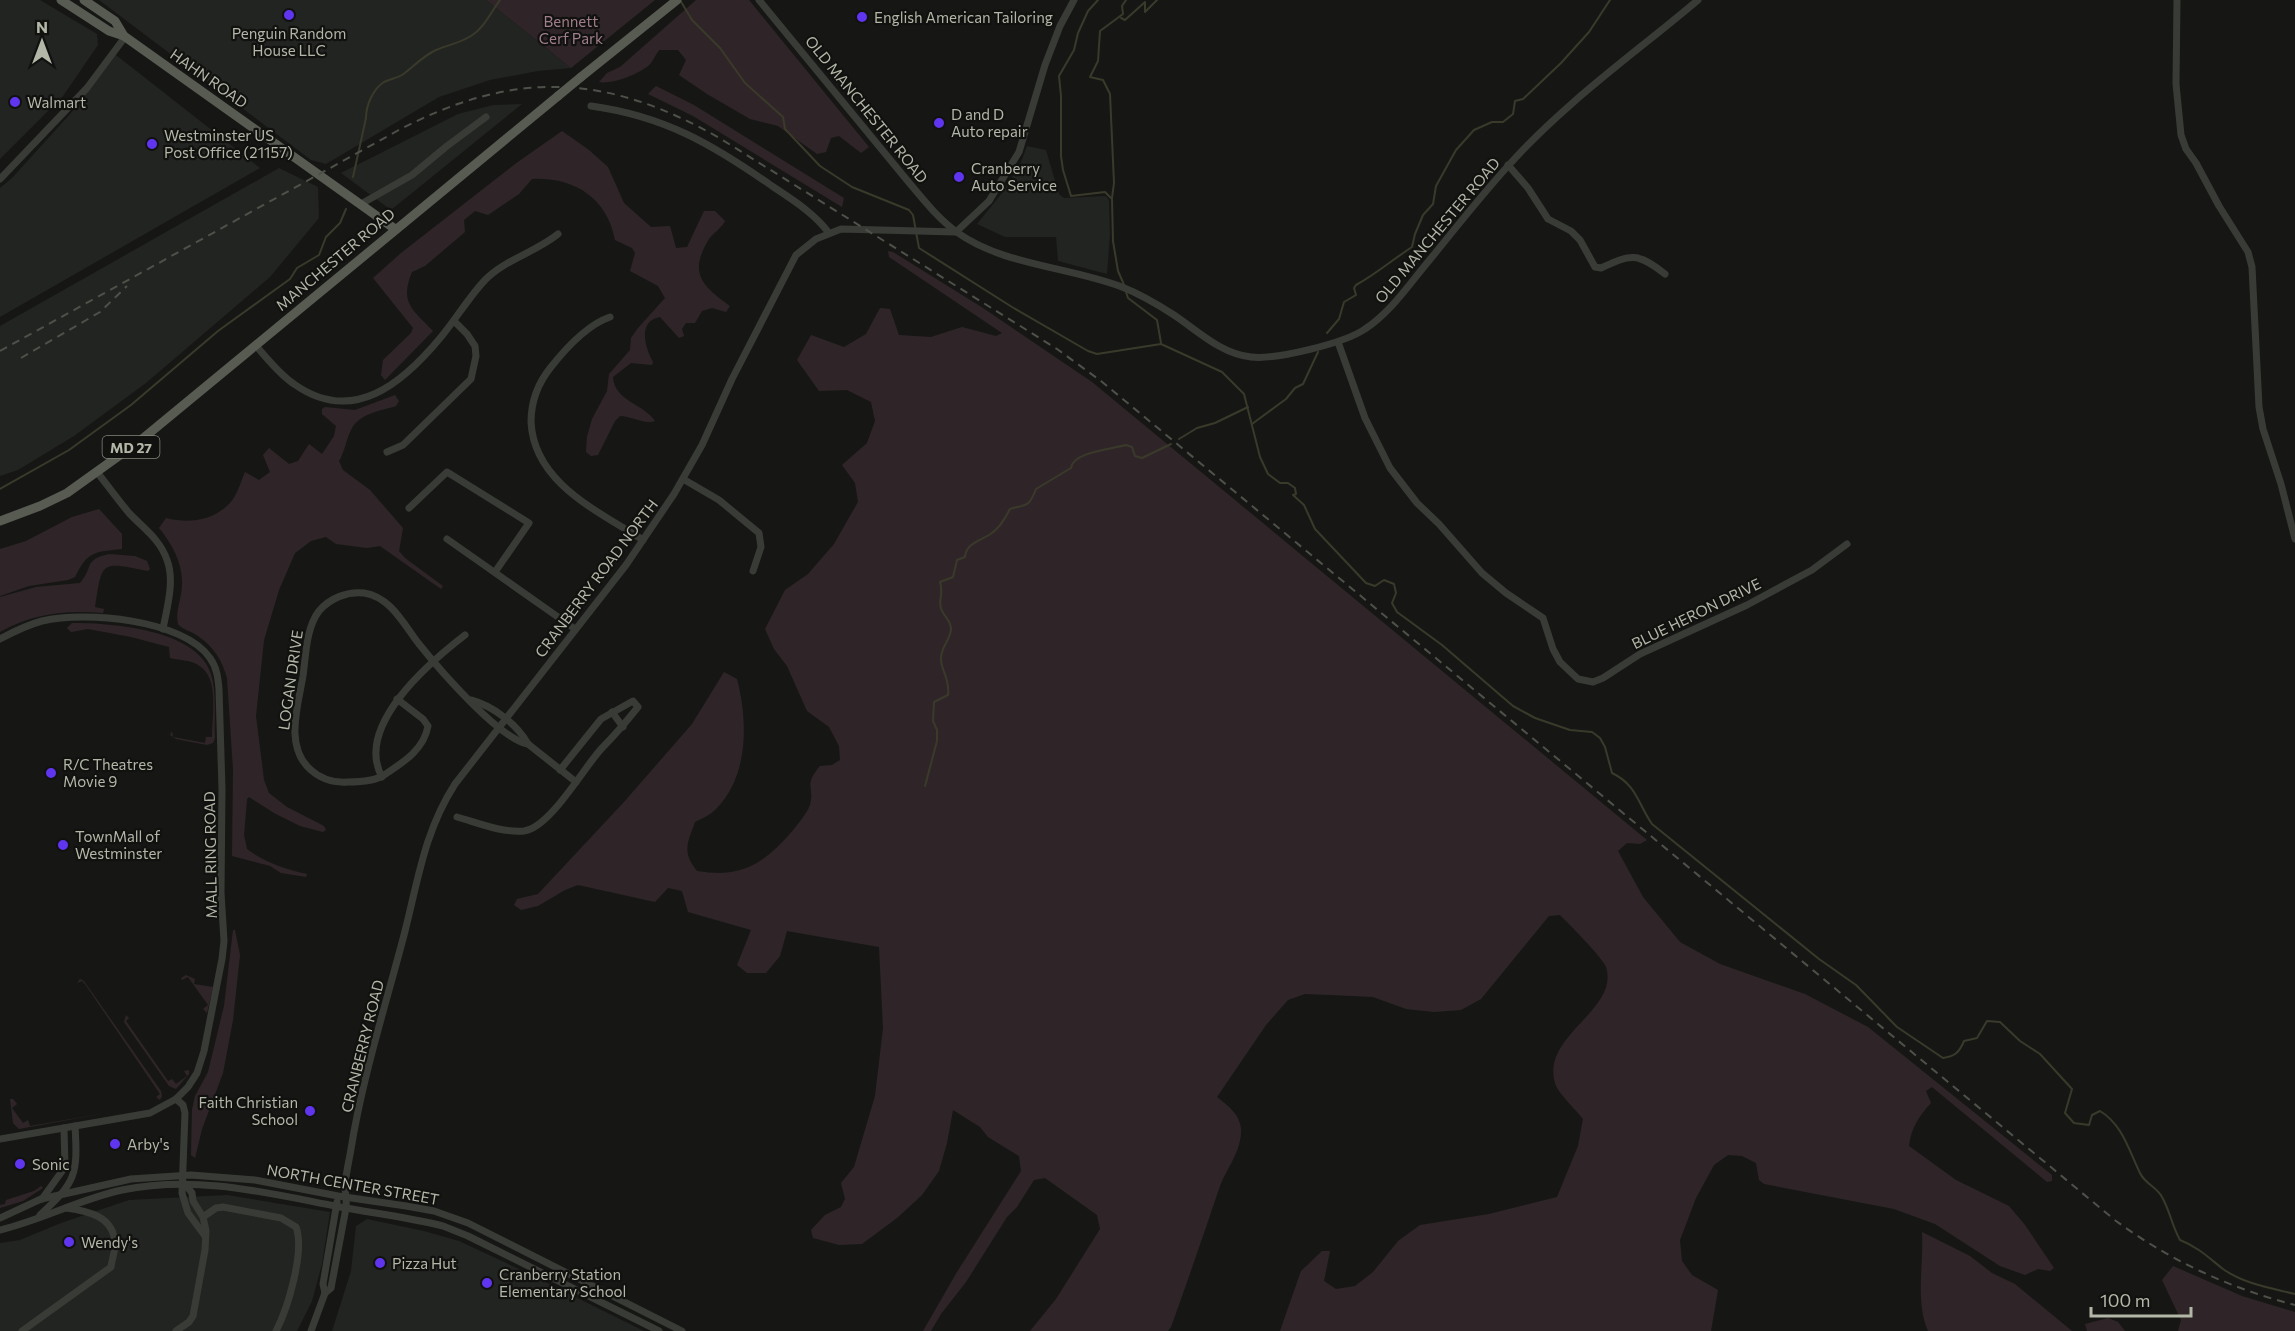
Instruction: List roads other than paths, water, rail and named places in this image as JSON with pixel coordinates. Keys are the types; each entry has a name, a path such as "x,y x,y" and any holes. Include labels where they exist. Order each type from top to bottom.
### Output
{"main road":[{"name":"HAHN ROAD","path":"60,0 109,31 124,37 177,75 198,87 395,229"},
{"name":"HAHN ROAD","path":"84,0 115,21 124,37"},
{"name":"MANCHESTER ROAD","path":"0,521 67,493 141,440 395,229 677,0"}],"street":[{"name":"OLD MANCHESTER ROAD","path":"759,0 906,180 956,232 982,246 1008,256 1083,274 1130,290 1158,305 1214,343 1240,356 1255,358 1338,342 1363,331 1386,313 1508,165 1535,137 1698,0"},
{"path":"956,232 995,193 1019,152 1045,65 1060,26 1074,0"},
{"path":"2177,0 2176,84 2179,128 2186,149 2248,252 2252,267 2259,407 2263,429 2281,484 2295,539"},
{"path":"0,179 87,88 124,37"},
{"path":"591,106 641,115 681,130 770,184 818,218 829,233"},
{"path":"361,204 412,175 486,117"},
{"path":"1508,165 1528,188 1548,219 1571,231 1580,240 1595,267 1600,268 1633,256 1665,274"},
{"name":"OLD MANCHESTER ROAD","path":"829,233 852,228 956,232"},
{"name":"CRANBERRY ROAD NORTH","path":"410,912 422,857 435,819 455,784 643,540 683,479 788,268 796,255 806,246 829,233"},
{"path":"255,345 283,375 309,393 320,397 354,400 373,396 401,377 439,340 491,274 558,234"},
{"path":"610,317 593,324 558,358 543,377 534,397 532,430 538,455 554,478 586,503 643,540"},
{"path":"387,452 403,445 471,379 475,367 475,346 454,321"},
{"name":"BLUE HERON DRIVE","path":"1338,342 1365,418 1390,468 1417,503 1439,524 1482,573 1506,593 1543,618 1553,650 1560,662 1578,679 1593,682 1603,678 1640,654 1748,605 1803,575 1847,544"},
{"path":"97,472 114,496 149,531 160,545 168,561 169,592 163,629"},
{"path":"410,508 447,472 529,523 495,572"},
{"path":"683,479 719,500 759,533 761,547 753,571"},
{"path":"447,539 575,629"},
{"name":"LOGAN DRIVE","path":"398,699 428,723 427,731 416,750 382,777 356,782 330,781 315,774 299,756 295,739 296,725 308,641 314,619 325,604 337,597 357,593 375,596 396,613 432,660 484,716 521,743 528,744"},
{"name":"MALL RING ROAD","path":"0,639 32,624 63,618 107,619 163,629 197,646 208,655 218,678 222,789 221,893 224,941 201,1062 192,1080 176,1099 150,1113 0,1139"},
{"path":"382,777 377,763 378,743 387,716 398,699 432,660 465,635"},
{"name":"LOGAN DRIVE","path":"471,700 486,706 505,719 524,735 528,744 576,782"},
{"path":"457,817 494,827 525,831 538,825 623,727 638,707 633,700 600,719 560,770"},
{"path":"612,712 623,727"},
{"name":"CRANBERRY ROAD","path":"311,1331 325,1293 331,1288 346,1208 345,1188 360,1105 410,912"},
{"path":"176,1099 183,1105 185,1113 182,1193 184,1204 195,1225 205,1236"},
{"path":"35,1220 64,1194 71,1183 76,1161 75,1126"},
{"path":"41,1199 64,1167 64,1128"},
{"name":"NORTH CENTER STREET","path":"0,1218 41,1199 131,1179 184,1175 255,1180 434,1211 468,1223 682,1331"},
{"path":"176,1331 189,1322 193,1316 205,1250 203,1217 193,1201 192,1193 184,1184"},
{"name":"NORTH CENTER STREET","path":"0,1230 35,1220 99,1195 122,1190 184,1184 258,1190 420,1220 468,1236 659,1331"},
{"name":"CRANBERRY ROAD","path":"325,1293 323,1284 336,1206 338,1196 345,1188"},
{"path":"203,1217 216,1208 223,1207 281,1218 296,1227 300,1239 295,1269 284,1312 276,1331"},
{"path":"22,1331 111,1267 115,1242 110,1227 98,1215 89,1211 64,1208"}],"waterway":[{"path":"353,177 367,108 377,89 384,82 402,75 431,52 476,33 500,0"},
{"path":"680,0 692,20 720,48 745,83 783,117 785,129 820,166 852,187 909,210 913,215 919,248 1012,307 1088,351 1097,354 1161,344 1222,372 1244,394 1260,457 1268,474 1280,483 1288,483 1295,488 1296,494 1293,495 1304,505 1315,529 1366,583 1375,586 1384,580 1394,584 1396,593 1392,603 1397,612 1442,645 1513,706 1535,718 1570,730 1592,732 1600,738 1605,747 1612,773 1632,789 1652,824 1819,959 1856,985 1897,1027 1943,1058 1956,1053 1964,1041 1977,1038 1987,1021 2000,1022 2020,1041 2040,1054 2072,1089 2065,1113 2074,1123 2089,1125 2092,1115 2100,1111 2120,1131 2142,1177 2162,1197 2180,1240 2198,1249 2231,1274 2258,1285 2295,1294"},
{"path":"1098,0 1088,11 1078,33 1074,50 1059,76 1061,156 1071,196 1105,192 1112,199 1113,241 1118,271 1125,287"},
{"path":"1112,198 1114,183 1110,94 1103,80 1090,77 1098,61 1100,31 1123,14 1122,6 1126,0"},
{"path":"1121,18 1125,20 1145,2 1145,12 1157,0"},
{"path":"1327,333 1339,319 1344,302 1356,295 1354,288 1356,285 1412,247 1423,215 1433,204 1436,186 1456,150 1474,130 1492,122 1503,122 1513,114 1515,101 1523,99 1561,63 1589,32 1610,0"},
{"path":"0,489 69,450 131,405 218,331 290,279 297,268 319,255 326,237 340,223 346,209"},
{"path":"1126,292 1128,298 1157,320 1161,343"},
{"path":"1252,424 1303,384 1318,352"},
{"path":"1179,439 1197,428 1215,423 1248,407"},
{"path":"925,786 937,741 937,730 933,721 934,702 948,695 948,684 941,663 941,655 951,629 940,605 940,582 953,577 957,560 965,557 968,549 974,543 995,530 1010,509 1027,504 1036,489 1071,468 1078,458 1126,445 1132,447 1135,456 1142,458 1171,444"}],"railway":[{"path":"0,351 397,131 440,111 481,97 521,89 560,87 599,91 639,101 679,117 721,139 1057,349 1101,381 2116,1221 2158,1249 2201,1272 2295,1305"},
{"path":"21,358 100,312 127,286"}],"place":[{"name":"Penguin Random House LLC","path":"289,15"},
{"name":"English American Tailoring","path":"862,17"},
{"name":"Walmart","path":"15,102"},
{"name":"D and D Auto repair","path":"939,123"},
{"name":"Westminster US Post Office (21157)","path":"152,144"},
{"name":"Cranberry Auto Service","path":"959,177"},
{"name":"R/C Theatres Movie 9","path":"51,773"},
{"name":"TownMall of Westminster","path":"63,845"},
{"name":"Faith Christian School","path":"310,1111"},
{"name":"Arby's","path":"115,1144"},
{"name":"Sonic","path":"20,1164"},
{"name":"Wendy's","path":"69,1242"},
{"name":"Pizza Hut","path":"380,1263"},
{"name":"Cranberry Station Elementary School","path":"487,1283"}],"park label":[{"name":"Bennett Cerf Park","path":"571,30"}]}
